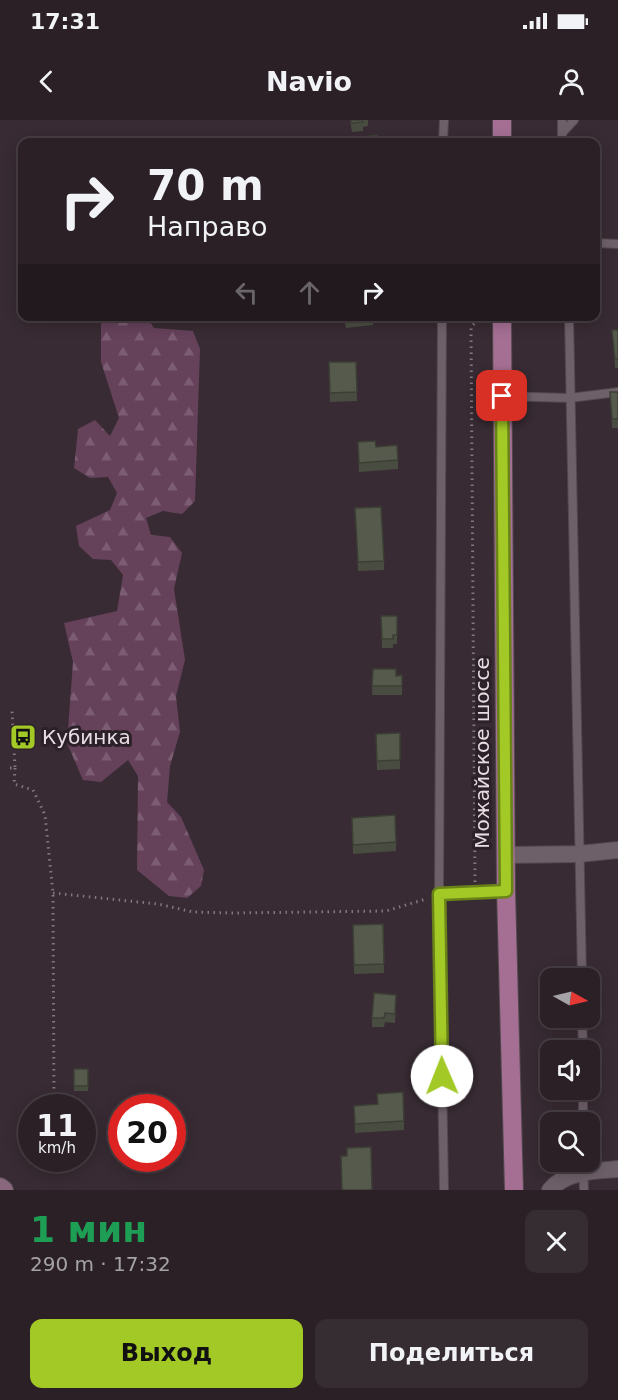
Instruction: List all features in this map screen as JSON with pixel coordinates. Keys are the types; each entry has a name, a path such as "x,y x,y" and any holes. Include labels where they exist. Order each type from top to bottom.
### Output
{"main road":[{"path":"502,120 502,138"},
{"name":"Можайское шоссе","path":"502,321 505,855 514,1190"},
{"path":"0,1187 4,1190"}],"street":[{"path":"505,855 579,854 618,850"},
{"path":"600,1168 618,1169"},
{"path":"550,1190 556,1183 575,1172"}],"lane":[{"path":"443,138 444,120"},
{"path":"562,120 562,138"},
{"path":"562,138 574,120"},
{"path":"600,243 618,244"},
{"path":"442,321 439,894 444,1190"},
{"path":"569,321 582,968"},
{"path":"502,396 570,398 618,392"},
{"path":"439,894 506,891"},
{"path":"583,1172 584,1190"}],"path":[{"path":"475,892 471,328 476,321"},
{"path":"12,710 14,784 33,790 45,815 52,893 54,1094"},
{"path":"10,768 15,768"},
{"path":"52,893 158,904 193,912 234,913 386,911 439,894"}],"green space":[{"path":"101,321 149,321 154,328 193,331 200,349 195,501 182,514 163,511 146,518 151,535 170,537 182,553 174,589 185,660 176,696 180,732 170,766 167,802 181,817 204,870 201,886 187,898 169,896 137,870 138,776 128,760 101,782 83,780 67,743 73,662 64,623 117,611 123,575 111,560 93,559 79,546 76,526 110,510 117,493 108,477 90,478 74,468 78,429 95,420 110,436 119,418 101,362"}],"building":[{"path":"351,120 362,120 363,122 352,123"},
{"path":"377,135 378,138 358,138"},
{"path":"612,330 618,330 618,359 615,359"},
{"path":"329,362 356,362 357,392 330,393"},
{"path":"610,392 618,392 618,419 612,419"},
{"path":"375,441 376,447 397,445 398,460 359,463 358,442"},
{"path":"381,507 384,561 358,562 355,508"},
{"path":"381,616 397,616 397,635 393,635 393,639 382,639"},
{"path":"373,669 396,669 396,676 402,675 402,686 372,686"},
{"path":"400,733 400,760 377,761 376,734"},
{"path":"395,815 396,842 353,845 352,818"},
{"path":"383,924 384,964 354,965 353,925"},
{"path":"374,993 396,995 395,1014 385,1013 384,1018 372,1018"},
{"path":"74,1069 88,1069 88,1086 74,1086"},
{"path":"403,1092 404,1121 355,1124 354,1106 378,1104 377,1094"},
{"path":"371,1147 372,1190 342,1190 341,1156 347,1156 347,1148"}],"place":[{"name":"Кубинка","path":"23,737"}],"route":[{"path":"442,1076 439,894 506,891 502,396"}]}
